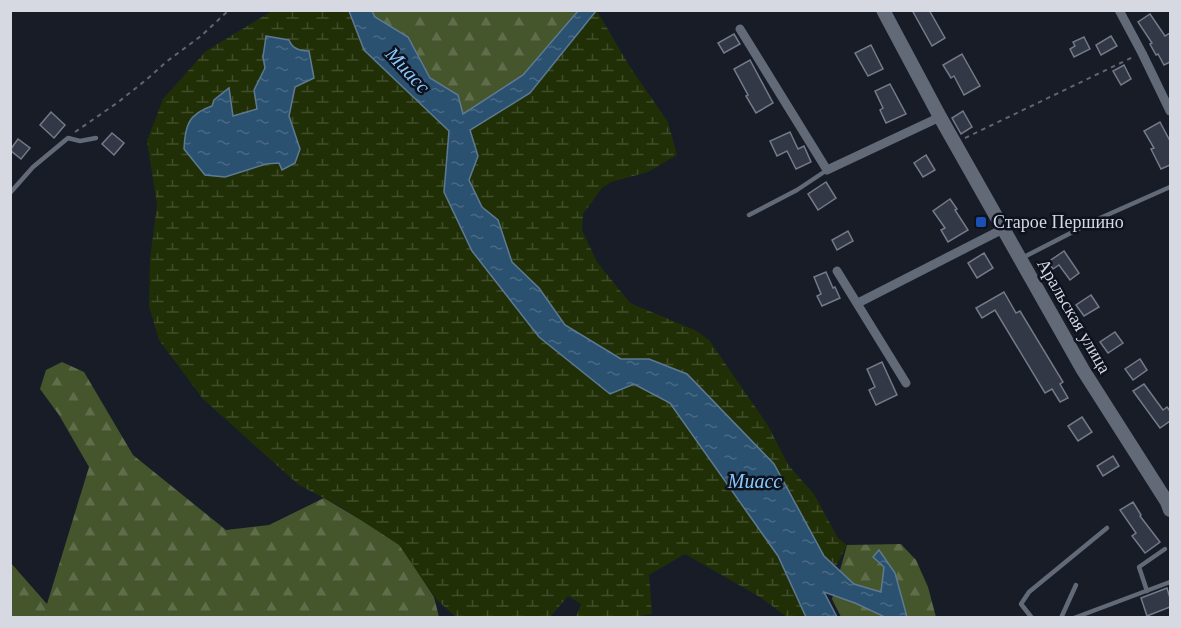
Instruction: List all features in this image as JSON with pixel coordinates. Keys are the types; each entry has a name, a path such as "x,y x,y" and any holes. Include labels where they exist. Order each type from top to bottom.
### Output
{"street":[{"name":"Аральская улица","path":"883,10 940,117 1083,370 1170,510"},
{"path":"1119,10 1170,111"},
{"path":"740,29 828,170 940,117"},
{"path":"858,303 1003,229"},
{"path":"837,271 906,383"}],"lane":[{"path":"10,193 33,167 68,138 80,141 96,138"},
{"path":"749,215 797,190 828,170"},
{"path":"1020,259 1098,219 1170,187"},
{"path":"1032,618 1021,604 1029,592 1107,528"},
{"path":"1147,591 1139,567 1165,549"},
{"path":"1074,618 1170,582"},
{"path":"1061,618 1076,585"}],"path":[{"path":"68,138 146,80 201,36 229,10"},
{"path":"955,144 1142,53"}],"green space":[{"path":"272,11 349,11 364,50 449,131 444,192 472,251 634,384 670,403 778,556 806,617 787,617 760,597 685,554 649,575 652,614 631,617 576,617 581,604 568,596 550,617 456,617 437,600 399,545 341,507 299,485 203,399 159,340 149,306 150,259 157,205 147,141 163,99 206,51"},
{"path":"372,11 578,11 523,75 463,114 458,95 430,78 408,37 375,17"},
{"path":"597,11 630,67 668,122 677,155 648,172 611,182 602,188 583,214 582,230 597,262 630,303 697,331 709,340 767,424 789,466 814,494 838,538 847,545 836,566 824,556 649,359 621,359 565,325 539,288 512,262 498,220 482,207 469,180 478,156 470,130 530,93"},
{"path":"62,362 84,372 133,455 226,530 269,525 324,498 398,542 434,597 439,617 11,617 10,562 47,604 89,467 59,415 40,389 46,370"},
{"path":"901,544 916,560 928,587 936,617 841,617 832,599 847,545"}],"water":[{"name":"Миасс","path":"349,11 372,11 375,17 408,37 430,78 458,95 463,114 523,75 578,11 596,11 530,93 470,130 478,156 469,180 482,207 498,220 512,262 539,288 565,325 621,359 649,359 687,374 774,464 824,556 854,584 881,592 884,567 873,557 879,550 895,573 907,617 884,617 824,592 837,617 806,617 778,556 670,403 634,384 610,394 539,337 472,251 444,192 449,131 364,50"},
{"path":"266,36 289,40 297,49 309,51 314,78 295,87 289,116 300,149 295,163 282,170 279,163 266,164 225,177 205,175 184,149 189,122 198,113 212,106 214,100 229,88 233,116 257,109 254,90 265,68 263,57"}],"building":[{"path":"912,10 929,10 945,38 932,46"},
{"path":"1150,14 1165,36 1170,33 1170,62 1164,65 1138,22"},
{"path":"734,34 740,44 724,53 718,43"},
{"path":"1111,36 1117,46 1101,55 1096,45"},
{"path":"1084,37 1090,49 1074,57 1070,49 1075,46 1073,42"},
{"path":"871,45 883,69 868,76 855,53"},
{"path":"962,54 980,86 964,95 954,76 951,78 943,65"},
{"path":"750,60 773,103 756,113 734,69"},
{"path":"1124,65 1131,79 1121,85 1113,71"},
{"path":"890,84 906,114 886,123 880,110 883,108 875,91"},
{"path":"963,111 972,127 961,134 952,118"},
{"path":"51,112 65,125 54,138 40,125"},
{"path":"1160,122 1170,141 1170,165 1161,169 1151,149 1154,148 1144,131"},
{"path":"790,132 798,149 804,146 811,162 796,169 787,151 777,156 770,141"},
{"path":"112,133 124,143 114,155 102,144"},
{"path":"18,139 30,148 21,159 10,150"},
{"path":"926,155 935,170 923,177 914,163"},
{"path":"826,182 836,198 818,210 808,194"},
{"path":"950,199 968,230 948,242 941,230 945,228 933,211"},
{"path":"848,231 853,241 837,250 832,240"},
{"path":"1064,251 1079,273 1070,280 1059,265 1053,269 1048,262"},
{"path":"984,253 993,268 977,278 968,263"},
{"path":"826,272 840,298 822,306 817,296 821,294 814,277"},
{"path":"1004,292 1016,313 1020,311 1063,382 1060,384 1068,398 1060,402 1052,389 1045,393 995,310 982,318 976,308"},
{"path":"1091,295 1099,307 1084,316 1076,305"},
{"path":"1115,332 1123,343 1108,353 1100,342"},
{"path":"1140,359 1147,370 1133,380 1125,369"},
{"path":"882,362 897,395 876,405 869,390 875,387 867,369"},
{"path":"1144,384 1163,410 1167,407 1170,411 1170,421 1160,428 1133,391"},
{"path":"1082,417 1092,432 1078,441 1068,426"},
{"path":"1113,456 1119,466 1103,476 1097,466"},
{"path":"1133,502 1140,516 1160,542 1145,553 1132,536 1136,533 1120,510"},
{"path":"1167,588 1170,607 1147,616 1141,598"}],"place":[{"name":"Старое Першино","path":"981,222"}]}
